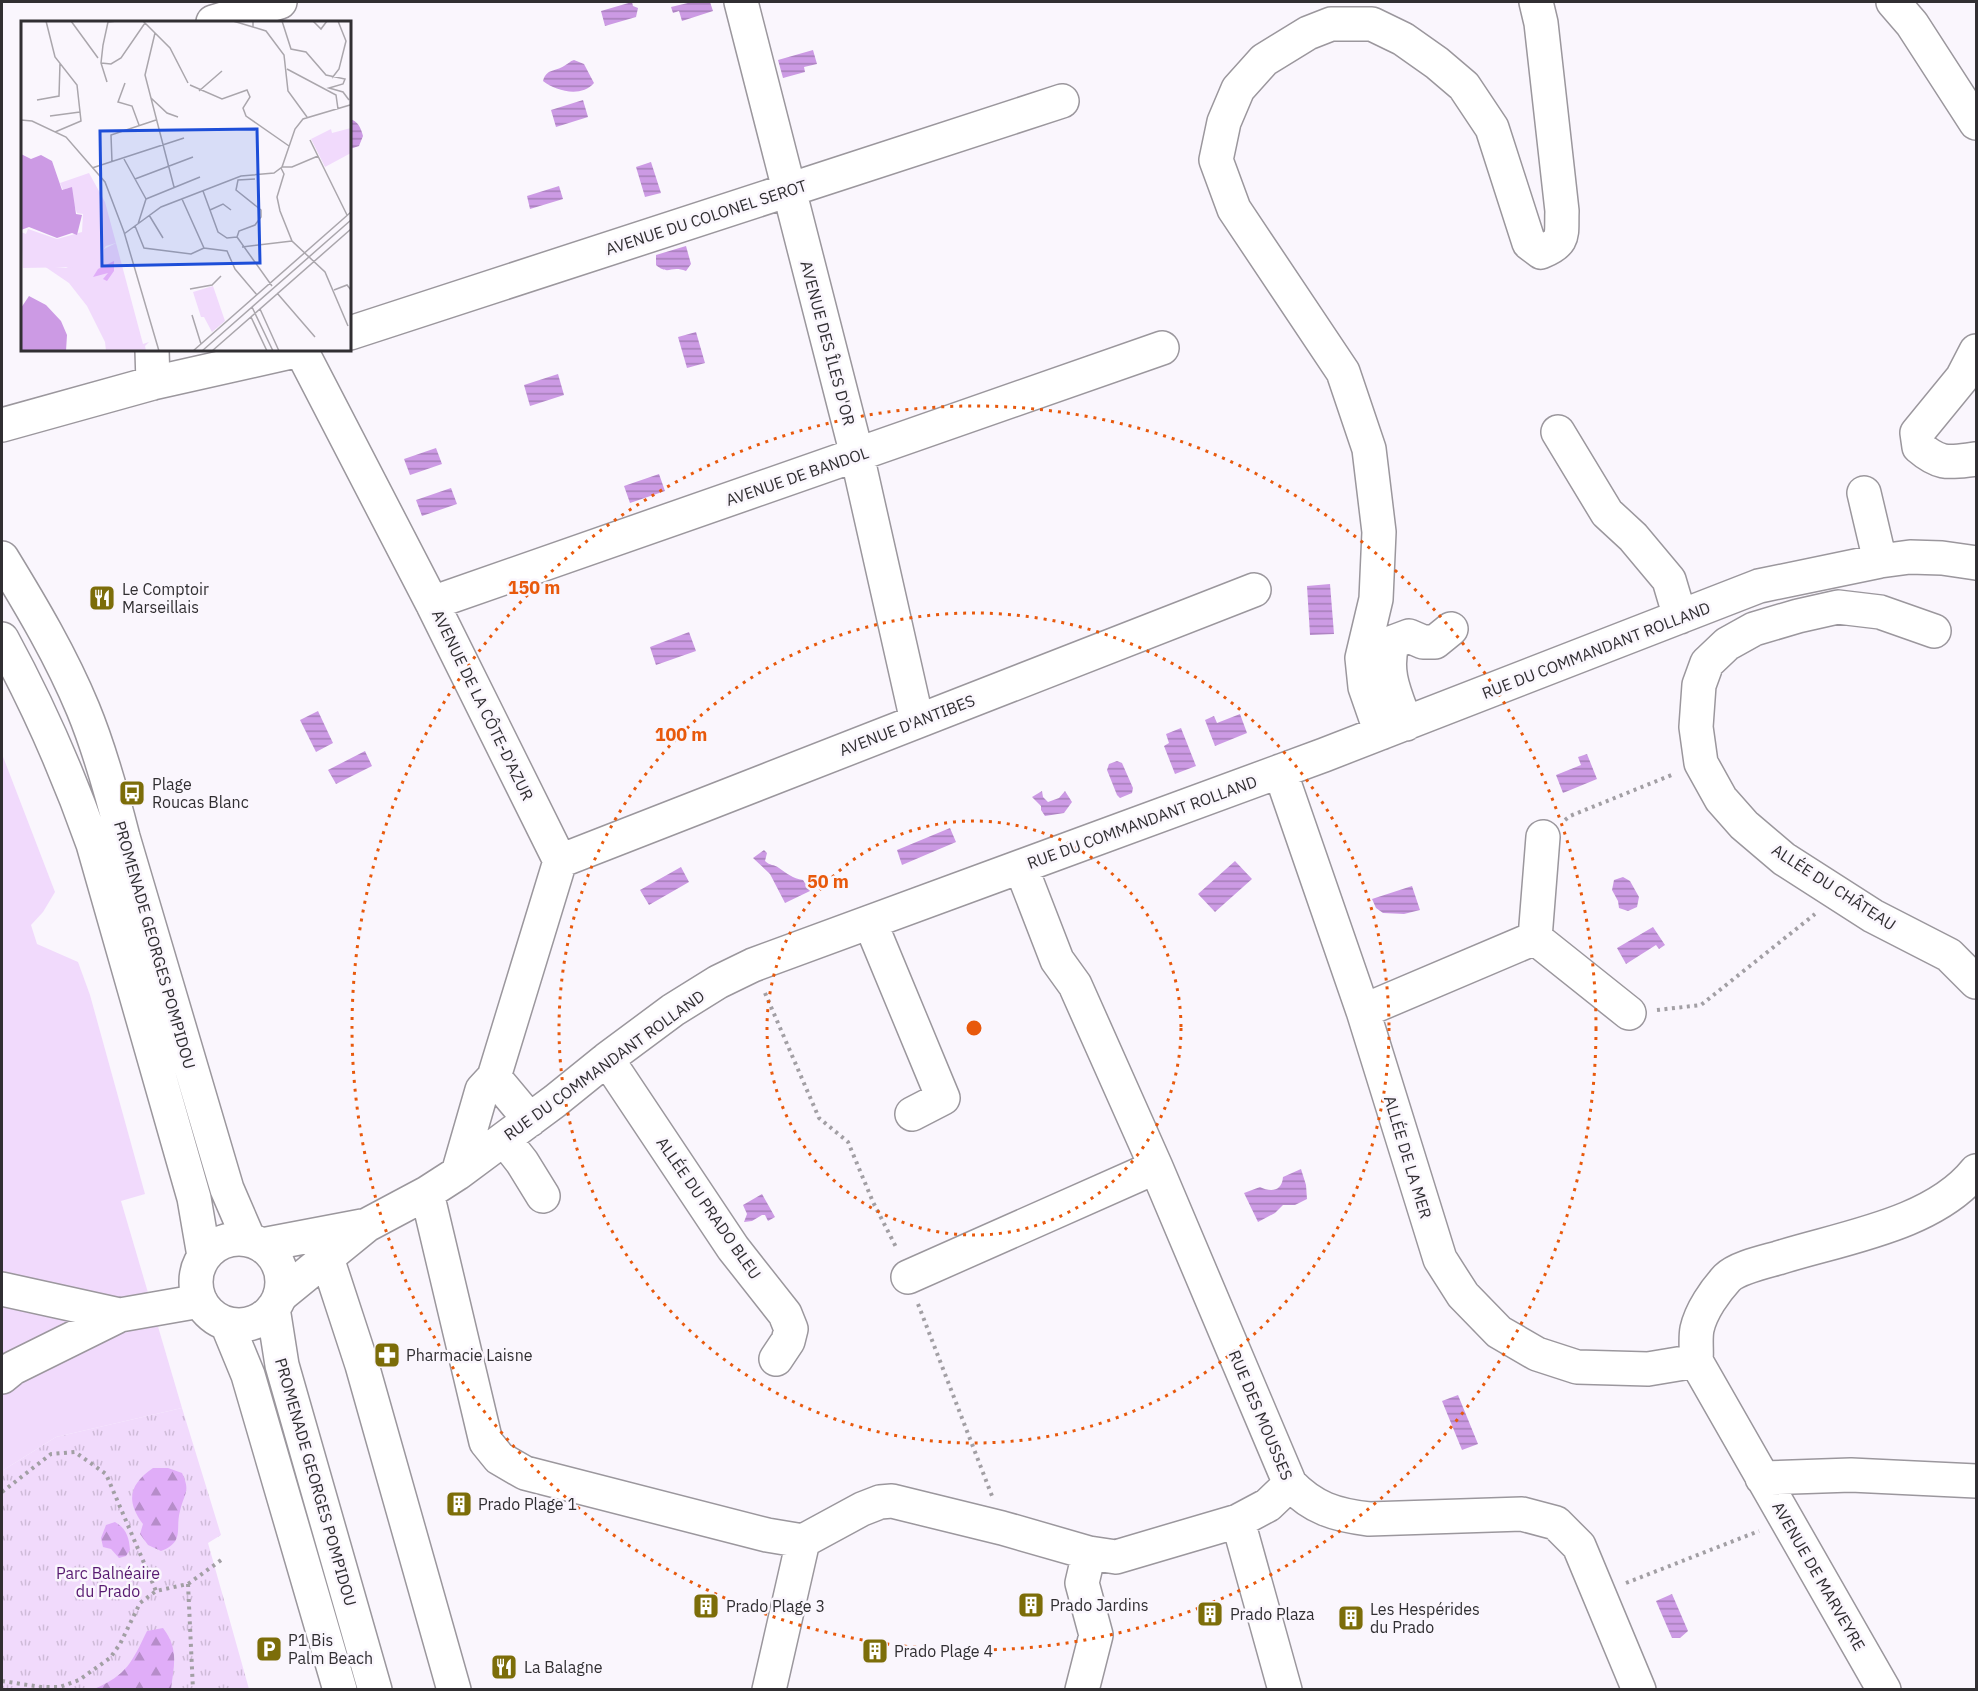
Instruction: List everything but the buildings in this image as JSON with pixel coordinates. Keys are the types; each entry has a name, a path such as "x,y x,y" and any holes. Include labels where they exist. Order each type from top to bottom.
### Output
{"street":[{"path":"216,21 280,2"},
{"name":"AVENUE DES ÎLES D'OR","path":"741,2 857,455 917,721"},
{"path":"1393,729 1365,687 1362,657 1376,599 1379,532 1369,449 1343,372 1234,209 1216,160 1224,122 1238,89 1264,60 1308,33 1331,24 1372,24 1403,39 1464,86 1492,128 1529,243 1541,252 1555,247 1560,239 1562,211 1541,23 1536,2"},
{"path":"1893,2 1912,24 1977,123"},
{"name":"AVENUE DU COLONEL SEROT","path":"351,333 1062,101"},
{"name":"AVENUE DE BANDOL","path":"432,603 1162,348"},
{"path":"152,351 153,383"},
{"path":"2,426 153,383 297,351"},
{"name":"AVENUE DE LA CÔTE-D'AZUR","path":"302,351 432,603 561,861"},
{"path":"1977,351 1962,378 1917,433 1919,447 1932,458 1945,463 1977,459"},
{"path":"1558,432 1607,513 1633,537 1669,580 1680,617"},
{"path":"1864,493 1880,561"},
{"name":"PROMENADE GEORGES POMPIDOU","path":"2,558 49,637 83,710 108,780 227,1189 255,1243 273,1255 280,1267 282,1282 277,1302 282,1365 375,1689"},
{"name":"RUE DU COMMANDANT ROLLAND","path":"277,1302 367,1225 427,1193 458,1173 673,1010 718,982 753,965 1393,729 1759,586 1880,561 1942,558 1977,563"},
{"name":"AVENUE D'ANTIBES","path":"561,861 1254,590"},
{"name":"ALLÉE DU CHÂTEAU","path":"1934,631 1880,612 1838,607 1754,629 1727,644 1707,663 1699,685 1696,727 1701,763 1721,799 1744,825 1784,859 1873,916 1949,955 1977,982"},
{"path":"1393,729 1388,656 1393,642 1409,636 1423,642 1436,642 1451,629"},
{"name":"PROMENADE GEORGES POMPIDOU","path":"2,639 44,721 74,791 93,844 194,1198 204,1256 198,1267 196,1278 196,1290 200,1301"},
{"name":"ALLÉE DE LA MER","path":"1280,771 1363,1011 1440,1259 1464,1295 1499,1332 1537,1354 1577,1367 1648,1369 1696,1361"},
{"path":"1535,938 1542,837"},
{"path":"458,1173 482,1090 496,1069 561,861"},
{"name":"RUE DES MOUSSES","path":"1028,864 1057,960 1075,985 1156,1167 1290,1484 1305,1500 1346,1517 1369,1520 1522,1514 1556,1523 1579,1546 1639,1689"},
{"path":"870,922 943,1098 912,1113"},
{"path":"1363,1011 1535,938"},
{"path":"1535,938 1629,1013"},
{"name":"ALLÉE DU PRADO BLEU","path":"606,1059 734,1248 785,1314 791,1329 788,1341 776,1359"},
{"path":"496,1069 530,1120"},
{"path":"504,1139 522,1161 543,1196"},
{"path":"908,1276 1156,1167"},
{"path":"1696,1361 1697,1329 1708,1303 1729,1276 1758,1264 1903,1221 1928,1210 1977,1171"},
{"path":"427,1193 486,1442 499,1458 525,1473 766,1535 803,1541 880,1502 892,1501 1002,1528 1089,1553 1116,1557 1238,1521 1268,1505 1290,1484"},
{"name":"RUE DU COMMANDANT ROLLAND","path":"255,1243 367,1225"},
{"path":"204,1256 219,1243 229,1240 255,1243"},
{"path":"327,1258 363,1368 454,1689"},
{"path":"2,1289 120,1315"},
{"path":"2,1377 13,1368 120,1315 200,1301 216,1319 227,1324 240,1325 253,1323 264,1317 277,1302"},
{"path":"227,1324 248,1375 340,1689"},
{"name":"AVENUE DE MARVEYRE","path":"1696,1361 1884,1689"},
{"path":"1758,1471 1977,1481"},
{"path":"1238,1521 1285,1689"},
{"path":"769,1689 803,1541"},
{"path":"1082,1689 1096,1635 1082,1583 1089,1553"}],"path":[{"path":"1542,837 1570,816 1701,763"},
{"path":"1629,1013 1701,1005 1840,894"},
{"path":"753,965 819,1118 848,1142 908,1276 997,1509 1002,1528"},
{"path":"2,1492 51,1454 75,1452 106,1474 156,1591"},
{"path":"1617,1587 1788,1520"},
{"path":"2,1681 41,1688 60,1687 79,1680 110,1658 120,1644 140,1603 156,1591 188,1584 224,1558"},
{"path":"188,1584 193,1689"}],"green space":[{"path":"2,754 55,892 43,912 31,925 37,944 78,962 90,995 145,1194 121,1201 182,1408 56,1437 2,1471"},
{"name":"Parc Balnéaire du Prado","path":"182,1408 221,1535 208,1543 249,1689 2,1690 2,1471 56,1437"},
{"path":"153,1468 168,1468 182,1473 186,1484 178,1534 169,1547 161,1551 148,1545 140,1534 143,1524 132,1500 135,1486"},
{"path":"115,1522 125,1531 130,1546 126,1556 119,1558 111,1549 103,1547 101,1538 106,1525"},
{"path":"163,1628 173,1650 171,1689 94,1689 121,1673 137,1651 147,1631"}],"shaded area":[{"path":"632,2 633,6 638,8 636,17 605,26 601,11"},
{"path":"692,2 710,2 713,11 682,21 679,11 673,13 671,7"},
{"path":"813,50 817,64 804,67 805,72 783,78 778,60"},
{"path":"574,60 584,64 594,83 589,88 576,92 561,90 543,81 549,72"},
{"path":"583,100 588,117 556,127 551,110"},
{"path":"351,119 359,125 363,136 359,146 351,149"},
{"path":"651,162 661,193 645,197 636,167"},
{"path":"559,186 563,199 530,209 527,196"},
{"path":"686,246 691,264 686,271 664,270 656,265 656,255"},
{"path":"696,332 705,363 687,368 678,337"},
{"path":"558,374 564,395 530,406 524,385"},
{"path":"436,448 442,464 410,475 404,459"},
{"path":"659,474 665,491 630,503 624,486"},
{"path":"451,488 457,504 422,516 416,500"},
{"path":"1330,584 1334,634 1310,635 1307,586"},
{"path":"689,632 696,651 656,665 650,647"},
{"path":"318,711 333,743 316,752 300,720"},
{"path":"1240,714 1247,733 1215,746 1205,720 1214,716 1217,723"},
{"path":"1181,728 1196,766 1175,774 1164,746 1169,743 1166,734"},
{"path":"365,751 372,766 336,784 328,770"},
{"path":"1587,754 1597,779 1563,793 1556,775 1581,765 1578,757"},
{"path":"1117,761 1122,763 1133,788 1132,793 1120,798 1107,770 1109,764"},
{"path":"1042,791 1043,797 1048,802 1059,798 1065,791 1072,802 1064,813 1045,816 1041,806 1032,797"},
{"path":"950,828 956,842 902,865 897,850"},
{"path":"764,850 767,853 765,861 803,880 810,891 785,903 770,874 753,858"},
{"path":"1235,861 1252,879 1215,912 1198,894"},
{"path":"681,867 689,882 649,905 640,890"},
{"path":"1623,877 1630,881 1639,897 1637,907 1628,911 1619,908 1612,890 1614,880"},
{"path":"1412,886 1420,910 1404,914 1383,913 1376,908 1372,899"},
{"path":"1653,927 1665,945 1659,949 1656,945 1626,964 1617,948"},
{"path":"1301,1169 1307,1199 1295,1205 1283,1205 1275,1213 1258,1222 1244,1193 1260,1187 1275,1190 1280,1186 1283,1177"},
{"path":"762,1194 775,1217 768,1221 765,1215 762,1215 752,1221 744,1222 747,1214 743,1205"},
{"path":"1458,1395 1478,1444 1462,1450 1442,1401"},
{"path":"1672,1594 1688,1631 1680,1638 1672,1638 1656,1601"}],"place":[{"name":"Le Comptoir Marseillais","path":"102,598"},
{"name":"Plage Roucas Blanc","path":"132,793"},
{"name":"Pharmacie Laisne","path":"387,1355"},
{"name":"Prado Plage 1","path":"459,1504"},
{"name":"Prado Jardins","path":"1031,1605"},
{"name":"Prado Plage 3","path":"706,1606"},
{"name":"Prado Plaza","path":"1210,1614"},
{"name":"Les Hespérides du Prado","path":"1351,1618"},
{"name":"P1 Bis Palm Beach","path":"269,1649"},
{"name":"Prado Plage 4","path":"875,1651"},
{"name":"La Balagne","path":"504,1667"}]}
